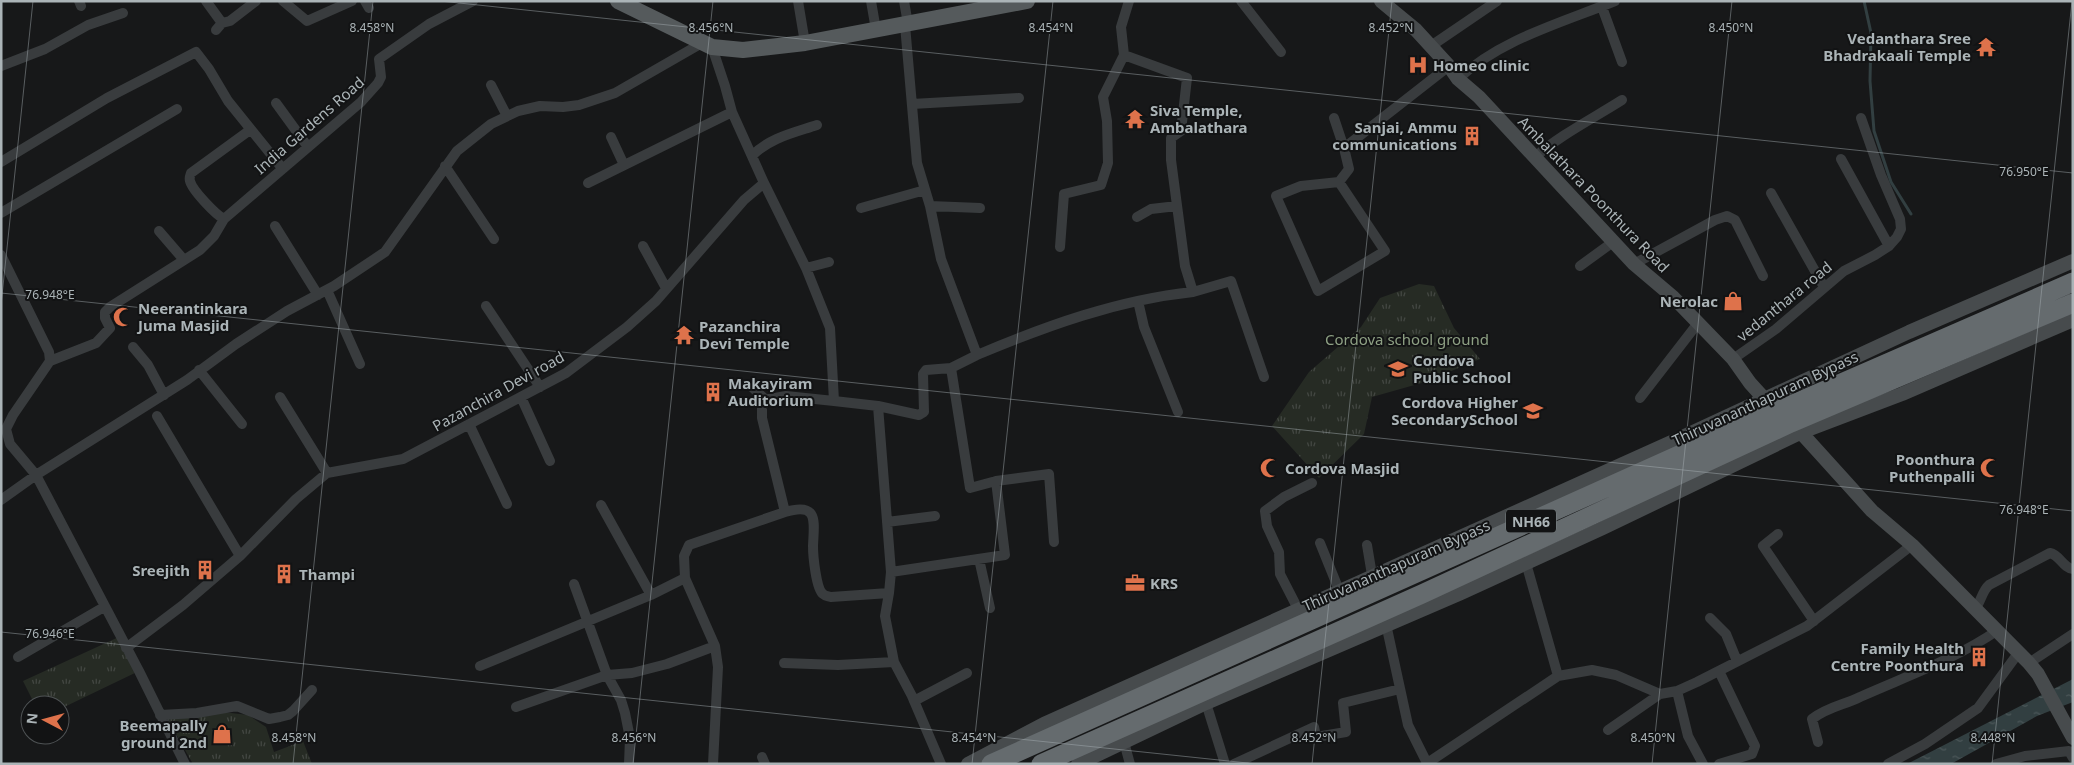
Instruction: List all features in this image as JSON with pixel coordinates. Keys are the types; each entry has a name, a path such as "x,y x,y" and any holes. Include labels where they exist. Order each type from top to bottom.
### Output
{"highway":[{"name":"Thiruvananthapuram Bypass","path":"991,764 1784,416 2073,282"},
{"name":"Thiruvananthapuram Bypass","path":"1041,764 1422,594 1784,416 2073,303"}],"main road":[{"path":"618,1 707,45 743,50 805,43 876,30 907,24 966,7 1027,1"}],"street":[{"path":"206,1 219,27 256,1"},
{"path":"283,1 306,21 352,1"},
{"name":"India Gardens Road","path":"50,361 96,342 110,328 105,318 105,312 124,297 200,250 214,236 224,219 361,102 381,77 379,60 429,24 473,1"},
{"path":"798,1 805,43"},
{"path":"871,1 876,30"},
{"path":"904,1 917,163 930,206 942,259 977,356"},
{"path":"1060,247 1064,194 1101,185 1108,163 1107,122 1103,97 1124,55 1122,27 1129,1"},
{"path":"1241,1 1281,52"},
{"name":"Ambalathara Poonthura Road","path":"1381,1 1416,30 1449,66 1458,79 1479,97 1634,264 1673,297 1734,360 1872,511 1912,545 2029,663 2038,674 2073,738"},
{"path":"1430,46 1497,1"},
{"path":"1458,79 1475,64 1496,50 1558,22 1615,1"},
{"path":"1602,6 1622,62"},
{"path":"1,66 45,49 88,26 122,13"},
{"path":"1,500 36,475 164,395 280,316 385,252 457,151 491,124 507,116 540,106 563,107 579,105 616,93 707,45 725,86 732,112 806,268 830,328 834,401"},
{"path":"1,162 107,98 196,52 209,69 228,101 282,168"},
{"path":"1124,55 1187,78 1181,131 1171,138 1171,143 1185,266 1192,292"},
{"path":"1344,148 1449,66"},
{"path":"491,85 507,116"},
{"path":"912,104 1019,98"},
{"path":"1534,158 1554,140 1573,132 1622,100"},
{"path":"276,103 308,147"},
{"path":"1,213 177,109"},
{"path":"588,183 732,112"},
{"path":"1334,118 1349,169 1339,182 1301,186 1276,196 1318,291 1385,252 1339,182"},
{"path":"1840,159 1890,246 1897,238 1901,229 1900,219 1881,175 1861,118"},
{"path":"752,156 761,146 778,138 817,125"},
{"path":"224,219 207,203 191,183 190,178 192,173 250,130"},
{"path":"611,137 624,165"},
{"path":"445,166 494,239"},
{"name":"Pazanchira Devi road","path":"126,648 183,604 240,556 296,498 327,473 403,459 566,374 627,327 656,301 744,200 764,182"},
{"path":"861,208 925,190"},
{"path":"1771,193 1824,288"},
{"path":"930,206 980,208"},
{"path":"1137,217 1151,209 1177,206"},
{"path":"1634,264 1715,220 1727,216 1735,220 1763,276"},
{"path":"275,226 322,292 360,364"},
{"path":"159,231 184,260"},
{"path":"1580,266 1613,242"},
{"path":"643,246 666,288"},
{"name":"vedanthara road","path":"1734,360 1776,329 1844,271 1862,263 1890,246"},
{"path":"3,261 49,352 50,361 13,415 6,430 10,444 36,475 185,764"},
{"name":"Thiruvananthapuram Bypass","path":"1078,764 1206,703 1526,563 1725,471 1784,416 1900,336 2073,261"},
{"path":"806,268 829,262"},
{"path":"785,512 762,418 762,406 769,399 786,396 834,401 878,406 919,415 924,412 923,374 926,370 951,368 1040,329 1092,312 1166,295 1192,292 1231,281 1264,377"},
{"path":"1138,301 1144,327 1178,412"},
{"path":"486,306 540,387"},
{"name":"Thiruvananthapuram Bypass","path":"968,764 1044,724 1372,575 1784,416 1902,394 2073,320"},
{"path":"1640,398 1698,323"},
{"path":"133,347 148,365 164,395"},
{"path":"951,368 970,488 996,481 1049,474 1054,542"},
{"path":"199,370 242,424"},
{"path":"751,386 767,401"},
{"path":"521,397 550,461"},
{"path":"280,398 327,473"},
{"path":"878,406 891,572 885,616 894,662 914,701 941,764"},
{"path":"157,416 240,556"},
{"path":"469,424 507,504"},
{"path":"891,572 1005,555 996,481"},
{"path":"1298,609 1280,574 1279,552 1267,526 1265,511 1312,483"},
{"path":"601,505 650,595"},
{"path":"713,764 718,667 715,646 685,578 684,556 689,545 798,508 808,511 814,517 813,547 818,588 823,594 836,597 889,593"},
{"path":"887,522 935,516"},
{"path":"1778,534 1763,546 1814,621"},
{"path":"1320,543 1339,590"},
{"path":"1368,545 1372,575"},
{"path":"1608,730 1660,694 1676,691 1719,671 1814,621 1912,545"},
{"path":"1974,609 1982,600 1984,591 1989,585 2050,553 2057,556 2067,568 2073,569"},
{"path":"979,559 990,608"},
{"path":"1526,563 1558,676"},
{"path":"480,666 650,595 685,578"},
{"path":"574,584 607,675 621,700 625,713 630,738 629,764"},
{"path":"18,656 104,607"},
{"path":"1710,618 1726,634 1737,662"},
{"path":"1386,624 1408,726 1427,763 1558,676 1592,670 1616,675 1660,694"},
{"path":"1818,742 1812,719 1821,711 1858,698 1891,682 1963,653 1998,630"},
{"path":"2029,663 2073,634"},
{"path":"516,707 607,675 632,673 667,664 715,646"},
{"path":"1888,764 1925,744 1978,708 2018,652"},
{"path":"784,664 838,665 894,662"},
{"path":"1719,671 1755,746 1752,754 1719,764"},
{"path":"914,701 968,673"},
{"path":"1234,764 1314,727 1316,737 1346,732 1343,703 1400,689"},
{"path":"160,715 197,713 236,706 269,719 288,715 312,690"},
{"path":"1676,691 1688,736 1702,764"},
{"path":"1206,703 1225,764"},
{"path":"1124,742 1130,764"},
{"path":"1996,764 2025,756 2069,751 2073,758"}],"green space":[{"name":"Cordova school ground","path":"1419,284 1434,286 1454,328 1480,359 1425,382 1372,397 1364,434 1319,478 1272,426 1309,372 1361,327 1380,298"},
{"path":"121,636 139,671 70,704 70,695 30,695 23,681"},
{"name":"Beemapally ground 2nd","path":"214,711 248,715 266,727 274,752 303,741 312,764 193,764 167,718"}],"water":[{"path":"2073,679 2073,702 2037,716 1951,764 1907,764"}],"waterway":[{"path":"1864,1 1871,33 1870,81 1874,131 1891,182 1911,214"}],"place":[{"name":"Vedanthara Sree Bhadrakaali Temple","path":"1986,47"},
{"name":"Homeo clinic","path":"1418,65"},
{"name":"Siva Temple, Ambalathara","path":"1135,119"},
{"name":"Sanjai, Ammu communications","path":"1472,136"},
{"name":"Nerolac","path":"1733,301"},
{"name":"Neerantinkara Juma Masjid","path":"123,317"},
{"name":"Pazanchira Devi Temple","path":"684,335"},
{"name":"Cordova Public School","path":"1398,369"},
{"name":"Makayiram Auditorium","path":"713,392"},
{"name":"Cordova Higher SecondarySchool","path":"1533,411"},
{"name":"Cordova Masjid","path":"1270,468"},
{"name":"Poonthura Puthenpalli","path":"1990,468"},
{"name":"Sreejith","path":"205,570"},
{"name":"Thampi","path":"284,574"},
{"name":"KRS","path":"1135,583"},
{"name":"Family Health Centre Poonthura","path":"1979,657"},
{"name":"Beemapally ground 2nd","path":"222,734"}]}
